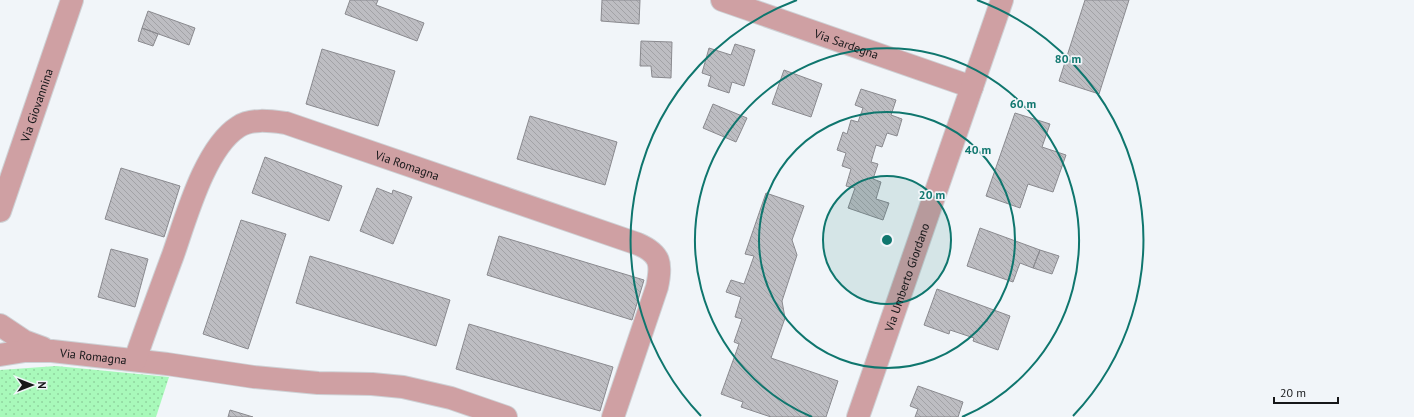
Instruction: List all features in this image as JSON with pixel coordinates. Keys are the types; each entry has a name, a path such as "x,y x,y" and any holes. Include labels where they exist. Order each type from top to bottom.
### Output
{"street":[{"name":"Via Giovannina","path":"0,211 72,0"},
{"name":"Via Sardegna","path":"722,0 972,86"},
{"name":"Via Umberto Giordano","path":"858,417 1002,0"},
{"name":"Via Romagna","path":"135,360 197,189 215,151 231,132 239,126 258,121 278,122 648,248 659,261 660,268 657,287 613,417"},
{"name":"Via Romagna","path":"4,341 24,341 52,351 135,360 254,377 318,383 372,384 404,387 451,398 506,417"}],"green space":[{"path":"56,366 169,377 156,417 0,417 0,370"}],"building":[{"path":"350,0 378,0 376,5 424,23 417,41 345,14"},
{"path":"602,0 640,0 639,24 601,21"},
{"path":"1085,0 1129,0 1099,94 1059,81"},
{"path":"148,11 195,28 189,45 142,28"},
{"path":"142,28 158,34 153,46 138,41"},
{"path":"641,41 672,42 671,78 652,77 651,66 640,66"},
{"path":"735,44 755,50 744,86 732,82 729,93 708,86 711,76 702,73 709,48 731,55"},
{"path":"322,49 395,71 378,126 306,104"},
{"path":"784,70 822,84 811,117 772,104"},
{"path":"861,89 896,100 891,115 902,119 897,136 887,133 882,147 876,145 871,162 878,164 873,179 881,182 876,199 889,203 883,220 848,208 855,188 846,186 851,169 842,166 846,153 837,150 843,132 847,134 851,120 858,122 863,108 855,105"},
{"path":"713,104 747,118 736,142 703,128"},
{"path":"1015,113 1050,124 1042,147 1066,155 1053,192 1028,184 1020,208 986,196"},
{"path":"530,116 617,142 605,185 517,159"},
{"path":"265,157 342,186 329,221 252,193"},
{"path":"121,168 180,186 164,237 105,219"},
{"path":"377,188 392,194 393,190 412,197 393,244 360,231"},
{"path":"766,193 804,206 792,240 797,255 782,301 785,318 771,358 838,381 826,417 771,417 741,407 743,402 721,394 739,344 734,342 742,319 735,317 741,297 726,292 731,280 744,284 754,256 745,254"},
{"path":"241,220 286,234 248,349 203,334"},
{"path":"980,228 1040,250 1033,268 1020,263 1013,282 967,266"},
{"path":"499,236 644,280 632,320 487,275"},
{"path":"111,249 148,259 135,307 98,297"},
{"path":"1040,250 1059,256 1052,274 1033,268"},
{"path":"310,256 450,300 436,346 296,303"},
{"path":"937,289 1010,316 998,350 973,341 974,338 950,330 949,334 924,325"},
{"path":"469,324 613,367 600,411 456,369"},
{"path":"918,386 963,402 958,417 915,417 918,409 910,406"},
{"path":"230,410 253,417 228,417"}]}
